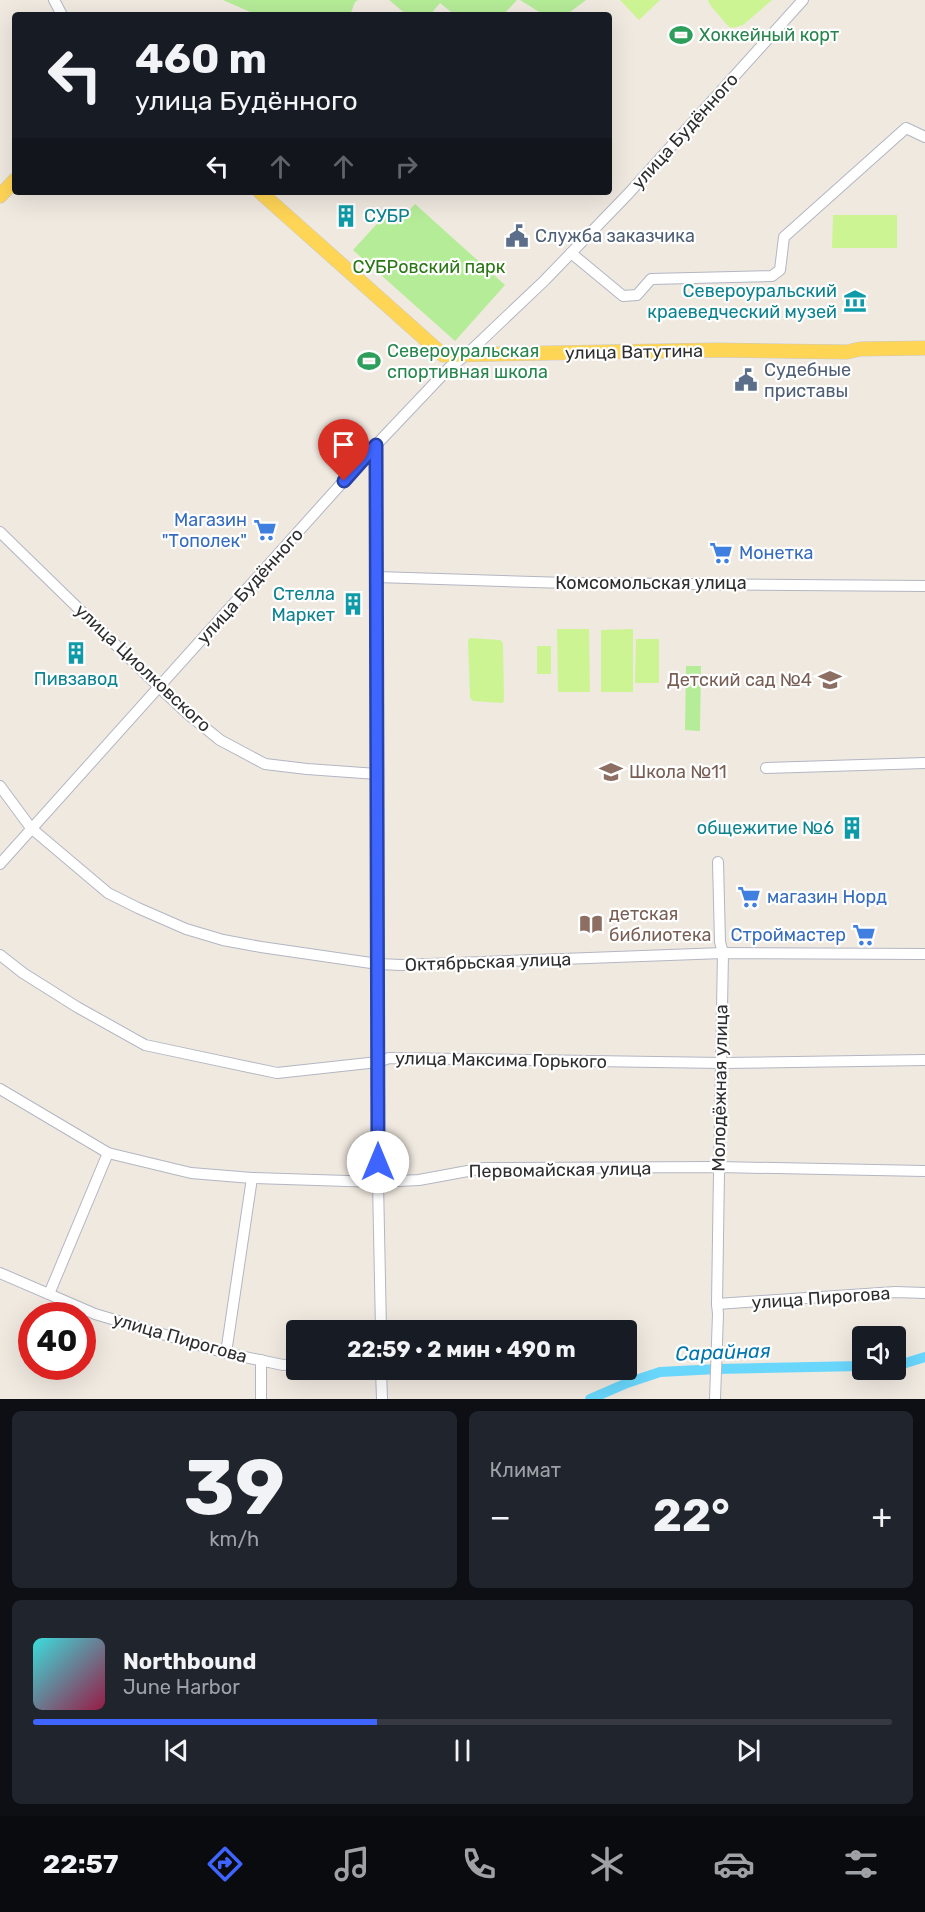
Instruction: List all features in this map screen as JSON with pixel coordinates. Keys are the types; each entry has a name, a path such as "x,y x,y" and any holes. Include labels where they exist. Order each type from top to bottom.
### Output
{"main road":[{"path":"0,196 12,183"},
{"name":"улица Ватутина","path":"263,195 443,355 716,350 847,352 860,349 925,348"}],"street":[{"name":"улица Будённого","path":"0,864 376,445 450,367 465,356 571,253 629,193 803,0"},
{"path":"571,253 623,296 637,295 651,279 772,276 780,270 784,237 906,128 925,137"},
{"path":"376,445 378,1182 381,1320"},
{"name":"улица Циолковского","path":"0,532 159,687 220,740 265,764 307,770 377,774"},
{"name":"Комсомольская улица","path":"376,577 567,583 925,586"},
{"path":"766,768 925,763"},
{"name":"Октябрьская улица","path":"0,786 31,828 108,893 186,929 261,947 378,964 723,954 925,954"},
{"name":"Молодёжная улица","path":"715,1399 723,954 720,942 718,862"},
{"name":"улица Максима Горького","path":"0,955 77,1008 145,1045 277,1073 378,1062 389,1058 722,1063 925,1060"},
{"name":"Первомайская улица","path":"0,1089 108,1153 191,1173 252,1178 378,1182 419,1180 484,1168 718,1167 925,1171"},
{"path":"49,1294 108,1153"},
{"path":"226,1353 252,1178"},
{"name":"улица Пирогова","path":"0,1273 95,1314 226,1353 286,1365"},
{"name":"улица Пирогова","path":"718,1309 895,1293 925,1293"},
{"path":"261,1359 261,1399"},
{"path":"381,1380 382,1399"}],"green space":[{"path":"223,0 358,0 351,12 250,12"},
{"path":"389,0 517,0 506,12 451,12 440,3 432,12 403,12"},
{"path":"520,0 586,0 570,12 539,12"},
{"path":"620,0 660,0 639,20"},
{"path":"708,0 772,0 743,25 732,28"},
{"name":"СУБРовский парк","path":"415,204 505,285 455,341 353,250 385,215 396,225"},
{"path":"833,215 897,215 897,248 832,248"},
{"path":"557,629 589,629 590,692 558,692"},
{"path":"633,629 633,692 601,692 601,630"},
{"path":"470,638 500,640 503,643 504,701 502,703 473,701 470,698 468,640"},
{"path":"636,639 659,639 659,683 635,683"},
{"path":"537,646 551,646 551,674 537,674"},
{"path":"686,666 701,666 700,731 685,730"}],"waterway":[{"name":"Сарайная","path":"906,1363 925,1357"},
{"name":"Сарайная","path":"590,1399 660,1372 852,1366"}],"place":[{"name":"Хоккейный корт","path":"681,35"},
{"name":"СУБР","path":"346,216"},
{"name":"Служба заказчика","path":"517,236"},
{"name":"Североуральский краеведческий музей","path":"855,301"},
{"name":"Североуральская спортивная школа","path":"369,361"},
{"name":"Судебные приставы","path":"746,380"},
{"name":"Магазин \"Тополек\"","path":"265,530"},
{"name":"Монетка","path":"721,553"},
{"name":"Стелла Маркет","path":"353,604"},
{"name":"Пивзавод","path":"76,653"},
{"name":"Детский сад №4","path":"830,680"},
{"name":"Школа №11","path":"611,772"},
{"name":"общежитие №6","path":"852,828"},
{"name":"магазин Норд","path":"749,897"},
{"name":"детская библиотека","path":"591,924"},
{"name":"Строймастер","path":"864,935"}],"route":[{"path":"344,481 376,445 378,1162"}]}
